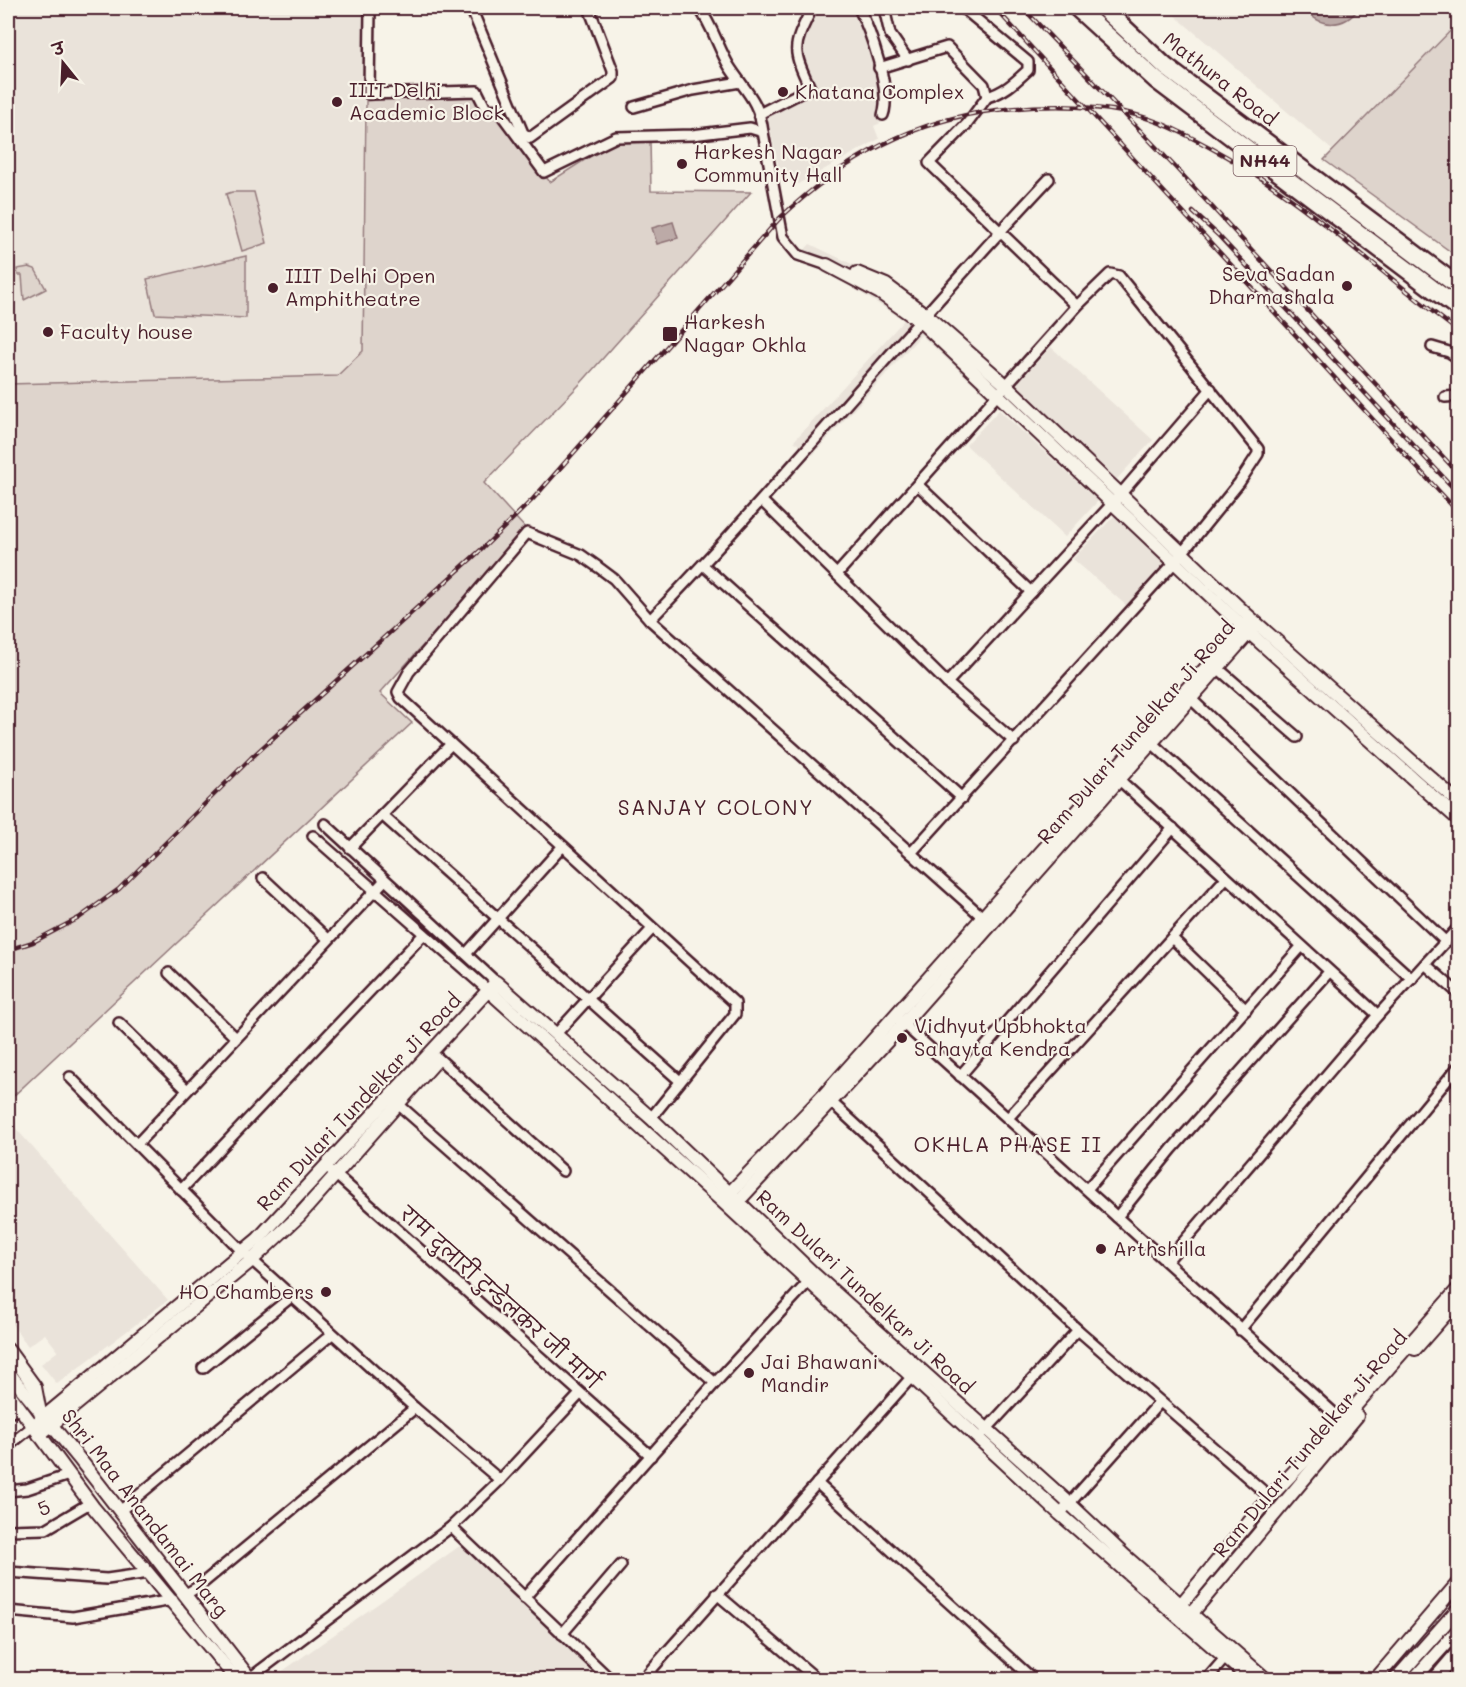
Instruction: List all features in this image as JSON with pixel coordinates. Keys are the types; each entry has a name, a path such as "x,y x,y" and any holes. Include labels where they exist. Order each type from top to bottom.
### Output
{"highway":[{"name":"Mathura Road","path":"1077,8 1156,80 1458,308"},
{"name":"Mathura Road","path":"1103,8 1166,67 1458,286"}],"street":[{"path":"370,8 369,94 476,91 480,93 486,109 497,109 544,172 616,137 682,136 750,128 763,132"},
{"path":"471,8 523,133 530,138 613,78 613,71 589,8"},
{"path":"699,8 728,65 751,94 760,113 783,237 798,255 827,266 880,293 923,319 1007,386 1116,499 1250,628 1458,819"},
{"path":"760,113 810,88 795,56 798,38 812,8"},
{"path":"859,8 870,33 879,68 885,103 883,115"},
{"path":"885,8 890,34 908,60"},
{"path":"963,8 1028,62 1028,70 1003,92 987,97 967,124 929,163 1077,306"},
{"path":"879,68 947,46 984,86 987,97"},
{"path":"634,107 693,90 740,82"},
{"path":"501,114 513,109"},
{"path":"650,620 762,501 1000,232 1049,180"},
{"path":"837,574 919,486 1106,276 1114,274 1119,276 1257,444 1258,454 1239,483 1178,558 911,853"},
{"path":"923,319 998,396 1116,499"},
{"path":"1432,346 1458,358"},
{"path":"947,683 1116,499 1211,389"},
{"path":"1445,397 1458,396"},
{"path":"919,486 1031,592"},
{"path":"762,501 947,683 1014,741"},
{"path":"651,1118 735,1014 733,1000 562,847 401,698 399,688 409,672 527,533 581,555 614,579 650,620 987,922"},
{"path":"703,565 962,798"},
{"path":"1250,628 1458,802"},
{"name":"Ram Dulari Tundelkar Ji Road","path":"730,1202 899,1020 1250,628"},
{"path":"1215,666 1297,737"},
{"path":"1188,696 1446,942"},
{"name":"Ram Dulari Tundelkar Ji Road","path":"1117,777 1153,744 1188,696"},
{"path":"350,848 451,744"},
{"path":"1153,744 1412,979"},
{"path":"1117,777 1378,1016"},
{"path":"382,815 680,1081"},
{"path":"325,824 466,954 495,989"},
{"path":"960,1076 1173,828"},
{"path":"313,836 424,934 495,989"},
{"path":"466,954 562,847"},
{"path":"263,878 328,939"},
{"path":"1008,1118 1226,878"},
{"path":"136,1144 384,880"},
{"path":"555,1035 652,928"},
{"path":"1167,1261 1378,1016 1458,928"},
{"path":"181,1190 424,934"},
{"path":"1172,938 1246,1010"},
{"path":"1087,1189 1302,947"},
{"path":"1425,964 1458,993"},
{"path":"1117,1217 1179,1141 1329,972"},
{"path":"170,973 236,1038"},
{"name":"Ram Dulari Tundelkar Ji Road","path":"495,989 555,1035 651,1118 730,1202"},
{"name":"Ram Dulari Tundelkar Ji Road","path":"331,1170 398,1104 495,989"},
{"name":"Ram Dulari Tundelkar Ji Road","path":"36,1431 45,1418 299,1216 331,1170 495,989"},
{"name":"Ram Dulari Tundelkar Ji Road","path":"495,989 915,1373 983,1433 1070,1504 1178,1608"},
{"path":"899,1020 1345,1423"},
{"path":"119,1023 187,1090"},
{"path":"438,1058 562,1171"},
{"path":"1240,1330 1458,1067"},
{"path":"70,1077 291,1297 415,1408 500,1480"},
{"name":"Ram Dulari Tundelkar Ji Road","path":"828,1098 1078,1330 1270,1497"},
{"path":"398,1104 715,1383"},
{"name":"राम दुलारी टुन्डेलकर जी मार्ग","path":"331,1170 651,1456"},
{"path":"524,1598 715,1383 812,1278"},
{"name":"Ram Dulari Tundelkar Ji Road","path":"1189,1617 1331,1449 1345,1423 1458,1288"},
{"path":"203,1368 291,1297"},
{"name":"Ram Dulari Tundelkar Ji Road","path":"1178,1608 1270,1497 1345,1423 1458,1300"},
{"path":"983,1433 1078,1330"},
{"path":"120,1511 332,1334"},
{"path":"8,1350 35,1387 45,1418"},
{"name":"Shri Maa Anandamai Marg","path":"8,1372 120,1511 179,1597 246,1679"},
{"path":"642,1680 915,1373"},
{"name":"Shri Maa Anandamai Marg","path":"8,1392 90,1503 149,1573 179,1597"},
{"path":"246,1679 451,1527 500,1480 580,1394"},
{"path":"1060,1514 1160,1402"},
{"path":"8,1611 73,1617 179,1597 198,1587 415,1408"},
{"path":"8,1413 21,1410"},
{"path":"8,1446 36,1431"},
{"name":"Ram Dulari Tundelkar Ji Road","path":"983,1433 1060,1514 1267,1680"},
{"path":"8,1491 27,1490 69,1475"},
{"path":"817,1483 1034,1680"},
{"name":"5","path":"8,1530 46,1528 90,1503"},
{"path":"451,1527 611,1680"},
{"path":"562,1634 621,1565"},
{"path":"8,1572 107,1579 149,1573"},
{"path":"1375,1680 1458,1583"},
{"path":"717,1594 818,1680"},
{"path":"1395,1680 1458,1609"},
{"name":"Ram Dulari Tundelkar Ji Road","path":"1189,1617 1226,1658 1251,1680"},
{"path":"1413,1680 1458,1629"},
{"path":"1434,1680 1458,1652"},
{"path":"1206,1680 1226,1658"}],"shaded area":[{"path":"8,8 365,8 363,351 338,377 8,384"},
{"path":"815,8 862,8 873,29 889,119 874,126 879,139 798,184 779,169 767,116 815,88 799,55"},
{"path":"1166,8 1458,8 1458,23 1332,150"},
{"path":"1305,8 1359,8 1347,19 1325,23 1317,20"},
{"path":"1458,23 1458,257 1324,160"},
{"path":"475,90 550,182 616,140 650,140 651,191 751,192 580,384 484,483 527,530 380,693 412,723 8,1101 8,384 337,376 363,351 366,101"},
{"path":"254,192 267,243 242,251 226,194"},
{"path":"673,222 678,238 657,244 652,228"},
{"path":"810,244 887,281 919,302 1008,381 991,400 921,335 813,455 794,441 904,320 800,255"},
{"path":"246,256 246,318 155,314 147,279"},
{"path":"29,267 35,269 46,289 24,300 22,275 18,275 17,269"},
{"path":"1051,347 1153,440 1117,479 1014,387"},
{"path":"999,410 1098,501 1065,537 966,445"},
{"path":"1116,514 1168,564 1128,607 1073,559"},
{"path":"11,1123 168,1300 57,1384 41,1364 58,1351 45,1334 28,1346 8,1319 8,1126"},
{"path":"464,1543 608,1679 280,1680 277,1675"}],"railway":[{"path":"995,8 1458,512"},
{"path":"1023,8 1176,168 1458,473"},
{"path":"8,950 33,942 79,918 119,889 251,758 483,548 533,499 779,219 827,178 879,146 907,133 966,115 1030,107 1095,108 1150,119 1181,132 1244,167 1308,211 1458,331"},
{"path":"1193,212 1218,235 1458,493"}],"place":[{"name":"Khatana Complex","path":"783,92"},
{"name":"IIIT Delhi Academic Block","path":"337,102"},
{"name":"Harkesh Nagar Community Hall","path":"682,164"},
{"name":"Seva Sadan Dharmashala","path":"1347,286"},
{"name":"IIIT Delhi Open Amphitheatre","path":"273,288"},
{"name":"Faculty house","path":"48,332"},
{"name":"Harkesh Nagar Okhla","path":"670,334"},
{"name":"Vidhyut Upbhokta Sahayta Kendra","path":"902,1038"},
{"name":"Arthshilla","path":"1101,1249"},
{"name":"HO Chambers","path":"326,1292"},
{"name":"Jai Bhawani Mandir","path":"749,1373"}],"district":[{"name":"SANJAY COLONY","path":"716,808"},
{"name":"OKHLA PHASE II","path":"1008,1145"}]}
